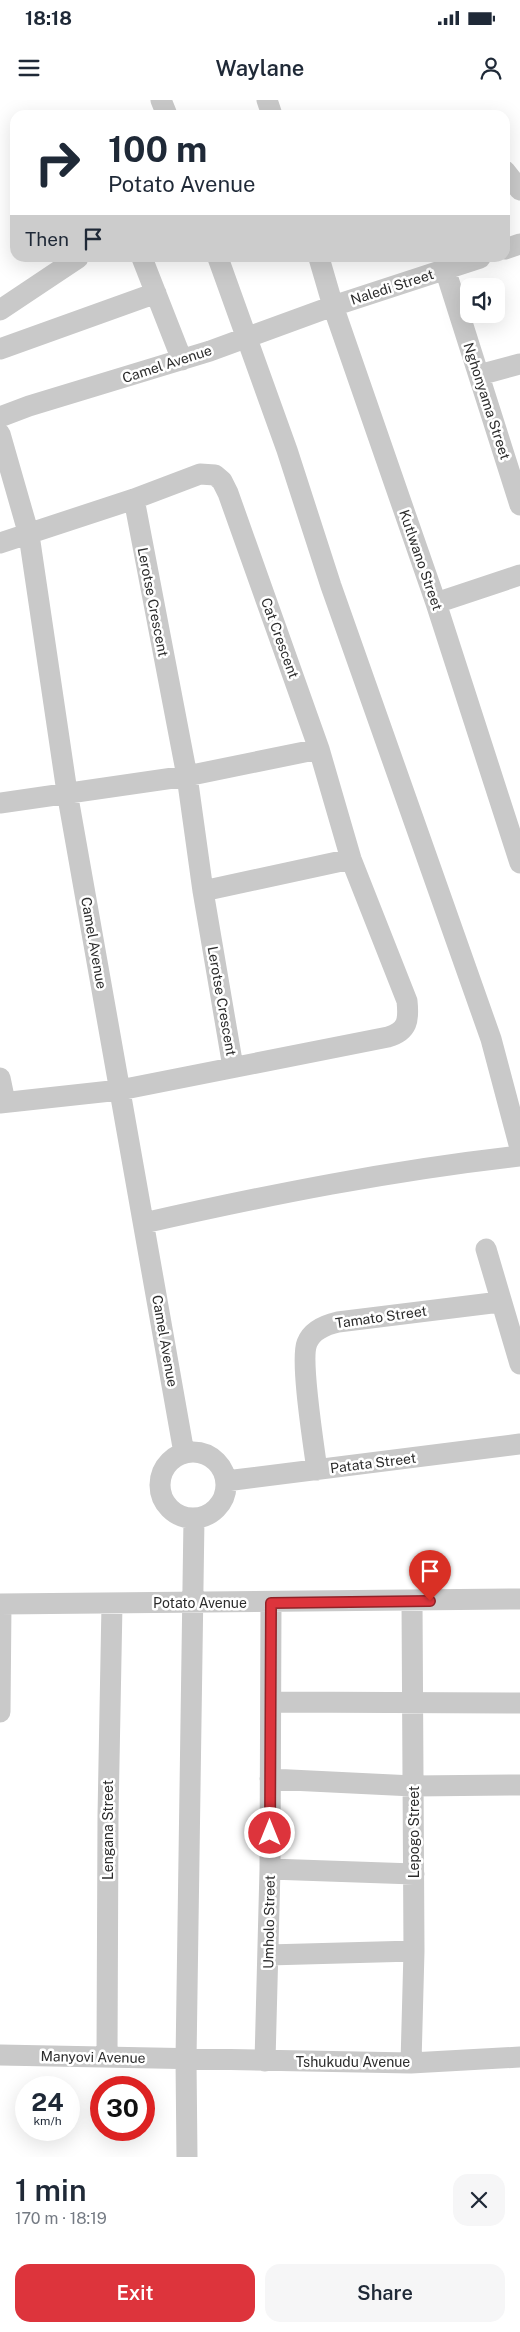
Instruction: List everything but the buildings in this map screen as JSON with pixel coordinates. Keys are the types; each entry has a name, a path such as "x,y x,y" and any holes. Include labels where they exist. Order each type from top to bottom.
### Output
{"street":[{"path":"510,177 520,190"},
{"path":"0,310 72,262"},
{"path":"144,262 182,360"},
{"path":"219,262 287,450 331,586 490,1039 520,1148"},
{"name":"Kutlwano Street","path":"320,262 333,306 436,603 520,863"},
{"name":"Naledi Street","path":"333,306 468,262"},
{"name":"Nghonyama Street","path":"446,269 520,505"},
{"path":"0,349 156,293"},
{"name":"Camel Avenue","path":"0,417 29,406 182,360 333,306"},
{"path":"479,375 520,364"},
{"name":"Camel Avenue","path":"0,434 29,535 67,792 184,1453"},
{"name":"Cat Crescent","path":"0,543 134,499 200,474 209,473 222,481 228,493 319,749"},
{"name":"Lerotse Crescent","path":"134,499 187,776 203,891 233,1068 388,1038 398,1034 405,1028 408,1013 401,984 351,859 319,749"},
{"path":"436,603 520,575"},
{"path":"0,803 187,776 319,749"},
{"path":"203,891 351,859"},
{"path":"0,1078 2,1103 120,1090 233,1068"},
{"path":"144,1223 247,1200 382,1174 520,1156"},
{"path":"486,1249 500,1302 520,1364"},
{"name":"Tamato Street","path":"317,1470 305,1365 307,1343 313,1334 322,1326 346,1320 500,1302"},
{"name":"Patata Street","path":"226,1481 520,1444"},
{"path":"198,1452 208,1455 217,1462 223,1471 226,1481 223,1497 214,1510 205,1516 183,1517 173,1512 165,1504 160,1493 162,1472 172,1459 184,1453 198,1452"},
{"path":"188,2157 186,2060 191,1603 194,1518"},
{"name":"Potato Avenue","path":"1,1604 271,1603 520,1599"},
{"name":"Lepogo Street","path":"411,2063 414,1951 412,1601"},
{"name":"Umholo Street","path":"265,2061 270,1869 271,1603"},
{"path":"0,1712 1,1604"},
{"name":"Lengana Street","path":"107,2056 108,1816 112,1604"},
{"path":"271,1702 520,1703"},
{"path":"270,1779 413,1786 520,1784"},
{"path":"270,1869 414,1874"},
{"path":"268,1955 414,1951"},
{"name":"Manyovi Avenue","path":"0,2055 107,2056 186,2060"},
{"name":"Tshukudu Avenue","path":"186,2060 411,2063 520,2057"}],"route":[{"path":"270,1833 271,1603 430,1601"}]}
